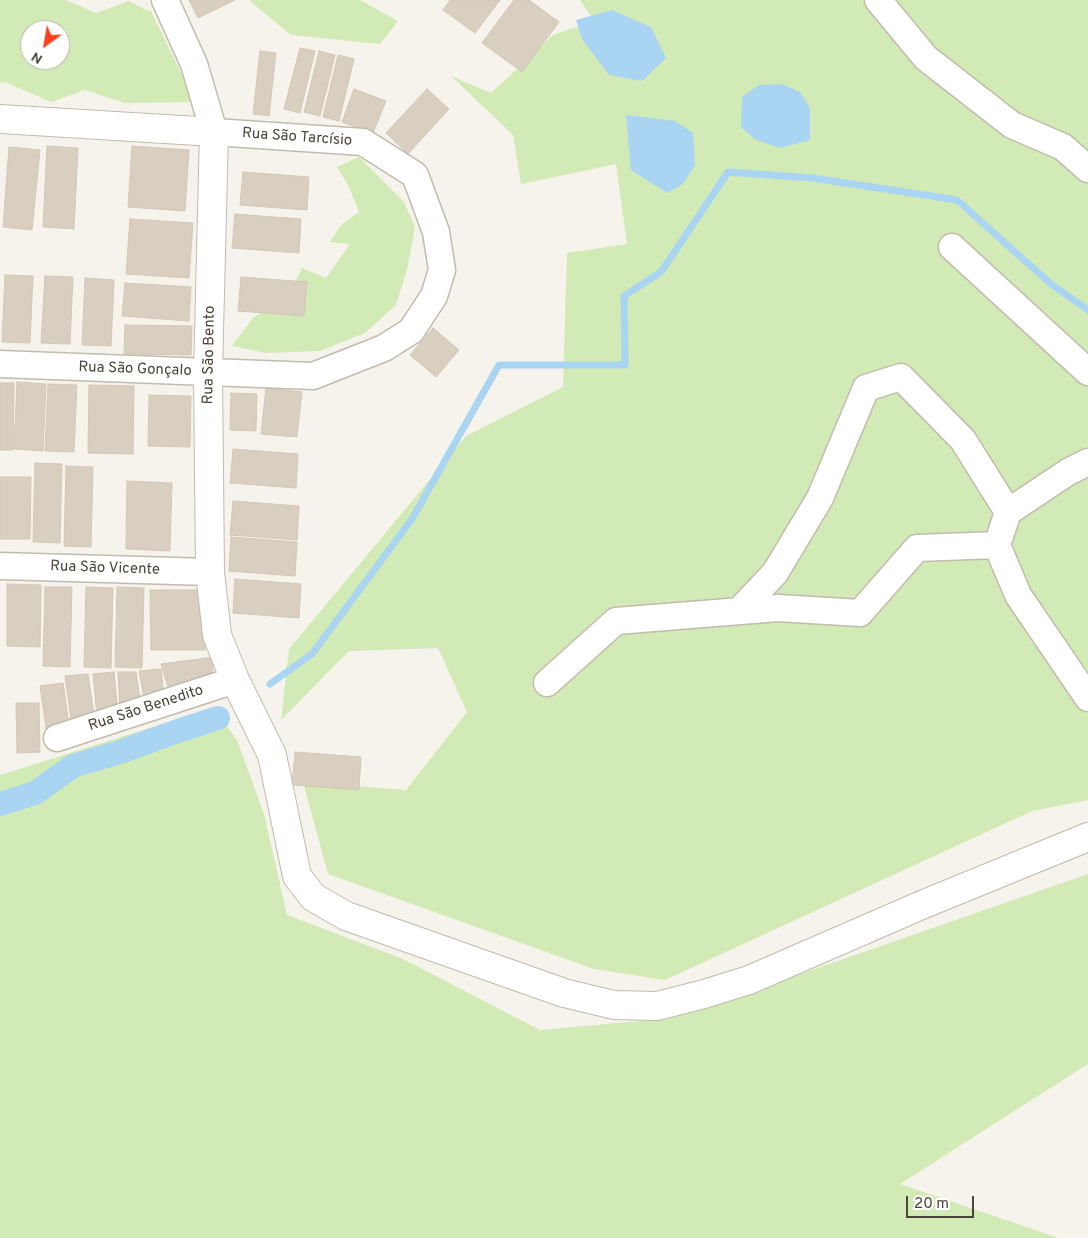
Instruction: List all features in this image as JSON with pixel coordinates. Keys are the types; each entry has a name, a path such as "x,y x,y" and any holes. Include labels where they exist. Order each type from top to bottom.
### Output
{"street":[{"name":"Rua São Bento","path":"165,0 194,64 214,132 208,373 210,572 217,635 235,680 272,755 297,876 313,897 346,916 564,993 614,1005 657,1006 749,980 924,904 1088,837"},
{"path":"878,0 926,58 1012,125 1063,148 1088,170"},
{"name":"Rua São Tarcísio","path":"0,119 363,142 415,175 436,232 442,270 434,296 411,331 384,348"},
{"path":"952,247 1088,372"},
{"name":"Rua São Gonçalo","path":"0,364 313,376 384,348"},
{"path":"738,611 775,573 820,498 866,388 901,377 963,440 1008,512"},
{"path":"1088,462 1068,472 1008,512 997,545 1018,595 1088,698"},
{"path":"547,683 616,621 778,608 860,613 917,548 997,545"},
{"name":"Rua São Vicente","path":"0,566 210,572"},
{"name":"Rua São Benedito","path":"57,738 235,680"}],"green space":[{"path":"0,0 66,0 96,13 129,1 151,11 195,102 125,103 85,90 51,102 5,82 0,83"},
{"path":"250,0 360,0 398,21 380,44 291,35"},
{"path":"580,0 1088,0 1088,800 1032,811 665,980 594,969 328,874 303,782 406,790 467,712 438,648 349,651 281,720 289,649 466,436 563,387 567,253 627,244 616,164 521,184 513,135 451,76 491,93 553,35 594,21"},
{"path":"359,157 404,202 415,227 408,266 396,305 365,333 320,351 266,353 232,346 253,318 289,295 302,268 326,278 350,244 330,242 341,225 359,212 348,185 337,167"},
{"path":"213,708 237,740 264,814 287,915 403,959 540,1030 662,1019 783,980 1088,874 1088,1064 900,1184 1059,1238 0,1238 0,775"}],"water":[{"path":"612,10 651,27 666,58 642,81 609,75 582,39 576,20"},
{"path":"782,84 800,92 810,108 810,140 780,148 756,140 741,127 742,97 759,85"},
{"path":"626,115 675,121 693,133 695,165 683,184 667,193 631,170"}],"building":[{"path":"189,0 235,0 198,18"},
{"path":"450,0 500,0 475,33 443,10"},
{"path":"514,0 529,0 559,22 522,72 482,43"},
{"path":"300,48 315,51 300,113 284,109"},
{"path":"260,51 276,53 269,116 253,114"},
{"path":"319,51 335,55 320,116 304,112"},
{"path":"338,55 354,59 339,121 323,117"},
{"path":"354,89 386,101 373,133 342,122"},
{"path":"427,89 449,109 408,154 386,133"},
{"path":"47,146 78,148 74,229 43,227"},
{"path":"132,146 189,150 185,211 128,207"},
{"path":"9,147 40,150 32,230 3,227"},
{"path":"243,172 309,177 307,210 240,205"},
{"path":"235,214 301,219 299,253 232,248"},
{"path":"130,219 193,223 189,278 126,274"},
{"path":"5,275 33,276 30,343 2,342"},
{"path":"45,276 73,277 70,344 41,343"},
{"path":"241,277 307,282 304,316 238,311"},
{"path":"85,278 114,280 111,346 82,345"},
{"path":"125,283 191,287 189,321 122,316"},
{"path":"125,325 192,326 191,355 124,354"},
{"path":"433,328 459,350 436,377 410,355"},
{"path":"17,382 46,384 43,451 14,449"},
{"path":"0,383 14,383 13,450 0,450"},
{"path":"48,384 77,385 74,452 45,451"},
{"path":"89,385 134,386 133,454 88,453"},
{"path":"266,388 302,392 297,437 261,434"},
{"path":"231,393 257,394 256,431 230,430"},
{"path":"149,395 191,396 190,447 148,446"},
{"path":"233,449 298,454 296,488 230,483"},
{"path":"35,463 62,464 60,543 33,542"},
{"path":"66,466 93,467 91,547 64,546"},
{"path":"0,477 31,477 30,539 0,539"},
{"path":"127,481 172,483 170,551 126,549"},
{"path":"233,501 299,506 297,540 230,535"},
{"path":"231,537 297,542 295,576 229,571"},
{"path":"235,579 301,584 299,618 233,613"},
{"path":"7,584 41,585 40,647 7,646"},
{"path":"45,587 72,587 70,667 43,666"},
{"path":"86,587 113,588 111,668 84,667"},
{"path":"117,587 144,588 142,668 115,667"},
{"path":"150,590 205,590 205,650 151,650"},
{"path":"214,657 212,677 170,694 161,664"},
{"path":"161,669 164,696 144,698 139,671"},
{"path":"114,672 118,714 97,716 93,674"},
{"path":"118,672 136,672 141,707 120,709"},
{"path":"88,674 95,722 72,725 65,676"},
{"path":"63,683 70,732 47,735 40,686"},
{"path":"16,703 39,703 40,752 17,753"},
{"path":"295,752 361,757 359,790 292,785"}],"waterway":[{"path":"270,684 312,654 412,519 499,365 625,365 624,296 661,272 728,172 813,178 957,200 1051,284 1088,310"},
{"path":"0,804 35,793 73,766 218,718"}]}
